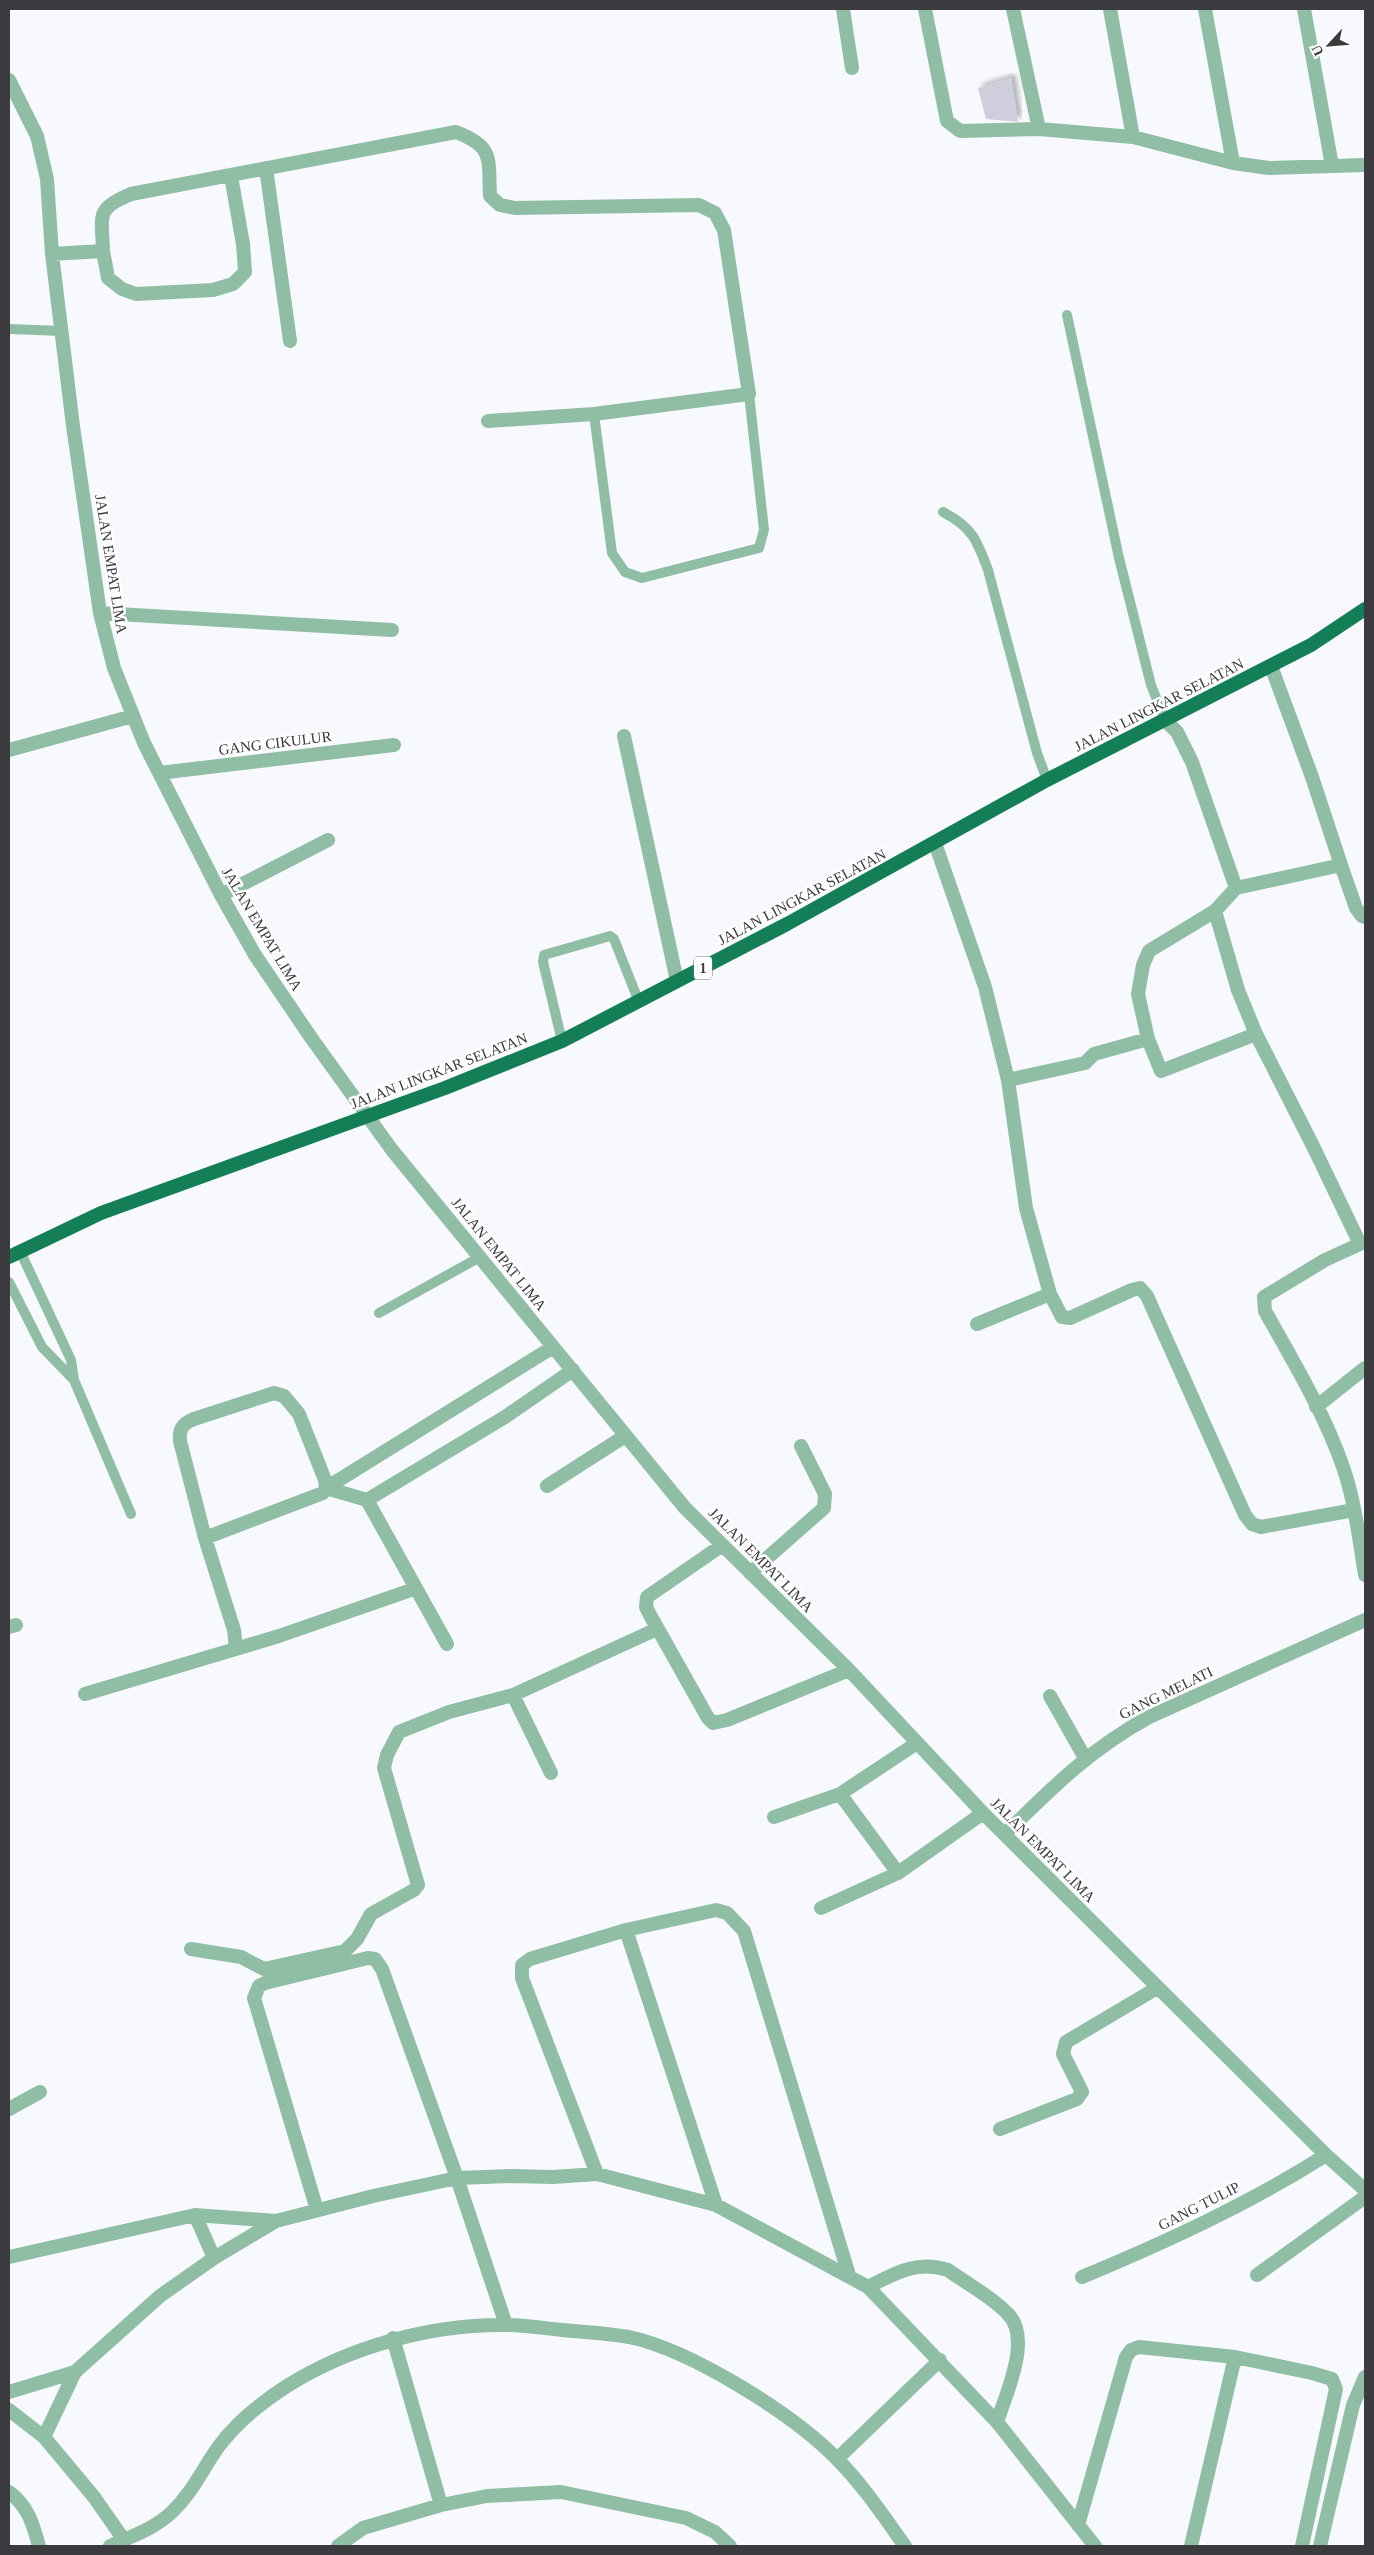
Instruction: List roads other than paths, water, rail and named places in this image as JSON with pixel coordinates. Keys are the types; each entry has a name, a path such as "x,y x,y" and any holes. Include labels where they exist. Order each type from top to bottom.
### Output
{"highway":[{"name":"JALAN LINGKAR SELATAN","path":"15,1254 101,1213 462,1082 562,1041 787,924 1047,780 1270,666 1334,631 1365,608"}],"street":[{"path":"844,9 852,68"},
{"path":"925,9 947,121 960,131 1039,129 1133,137 1233,163 1269,168 1365,165"},
{"path":"1013,9 1039,129"},
{"path":"1110,9 1133,137"},
{"path":"1206,9 1233,163"},
{"path":"1304,9 1332,166"},
{"name":"JALAN EMPAT LIMA","path":"9,80 37,136 47,179 52,254 100,613 114,668 159,773 220,895 256,955 312,1039 392,1150 686,1508 721,1546 849,1670 983,1813 1157,1988 1326,2155 1365,2190"},
{"path":"230,176 241,228 245,272 233,284 213,290 136,294 122,289 108,278 103,251 102,217 110,203 131,194 456,132 473,139 483,146 487,155 490,196 500,205 515,208 699,205 716,213 724,230 749,394 594,414 488,421"},
{"path":"266,168 290,341"},
{"path":"52,254 103,251"},
{"path":"100,613 392,630"},
{"path":"1270,666 1312,777 1356,908 1365,917"},
{"path":"9,750 133,716"},
{"path":"1166,720 1178,732 1192,762 1236,888"},
{"path":"624,736 677,982"},
{"name":"GANG CIKULUR","path":"159,773 394,745"},
{"path":"220,895 328,840"},
{"path":"935,843 985,987 1008,1080 1026,1208 1050,1294 1062,1318 1070,1318 1140,1288 1147,1296 1245,1515 1252,1524 1261,1527 1354,1510"},
{"path":"1256,1034 1161,1071 1148,1039 1138,994 1143,966 1149,951 1215,911 1236,888 1341,865"},
{"path":"1215,911 1238,990 1256,1034 1363,1242 1325,1260 1264,1297 1264,1311 1316,1407 1343,1467 1361,1529 1365,1575"},
{"path":"1008,1080 1086,1063 1094,1054 1148,1039"},
{"path":"977,1324 1050,1294"},
{"path":"205,1538 323,1493 326,1488 553,1347"},
{"path":"1316,1407 1365,1368"},
{"path":"367,1500 505,1416 573,1370"},
{"path":"236,1649 234,1630 205,1538 179,1431 184,1423 274,1393 284,1396 299,1414 326,1480 326,1488"},
{"path":"547,1486 625,1436"},
{"path":"750,1573 824,1508 825,1494 801,1446"},
{"path":"326,1488 367,1500 414,1588 447,1644"},
{"path":"721,1546 647,1597 646,1607 708,1718 713,1722 727,1720 849,1670"},
{"path":"85,1694 236,1649 414,1588"},
{"name":"GANG MELATI","path":"1005,1834 1086,1758 1116,1736 1149,1717 1365,1620"},
{"path":"191,1949 241,1957 264,1969 345,1951 353,1946 371,1914 411,1892 418,1885 384,1768 387,1755 399,1732 449,1712 513,1695 657,1629"},
{"path":"513,1695 551,1773"},
{"path":"1050,1696 1086,1758"},
{"path":"774,1817 840,1794 917,1743"},
{"path":"840,1794 898,1874"},
{"path":"821,1908 898,1874 983,1813"},
{"path":"597,2174 522,1978 522,1964 530,1959 626,1930 716,1910 727,1913 744,1931 848,2275"},
{"path":"626,1930 716,2205"},
{"path":"316,2210 254,2006 254,1998 259,1986 265,1983 364,1959 375,1959 380,1964 457,2178 506,2325"},
{"path":"1000,2129 1077,2100 1082,2092 1063,2054 1066,2042 1157,1988"},
{"path":"9,2110 40,2092"},
{"name":"GANG TULIP","path":"1082,2278 1156,2246 1231,2209 1326,2155"},
{"path":"44,2437 75,2372 154,2301 214,2258 276,2221 457,2178 553,2177 597,2174 716,2205 868,2286 997,2422 1095,2546"},
{"path":"1257,2276 1365,2196"},
{"path":"9,2257 195,2215 276,2221"},
{"path":"195,2215 214,2258"},
{"path":"868,2286 904,2269 924,2265 937,2267 948,2270 1008,2313 1017,2331 1019,2348 997,2422"},
{"path":"110,2546 152,2528 171,2513 190,2493 219,2446 238,2424 288,2385 346,2357 393,2338 436,2331 506,2325 630,2337 677,2353 732,2381 797,2426 837,2459 882,2514 905,2546"},
{"path":"393,2338 441,2505"},
{"path":"1078,2525 1126,2357 1131,2350 1139,2347 1235,2357 1332,2379 1336,2389 1302,2546"},
{"path":"1191,2546 1235,2357"},
{"path":"837,2459 940,2360"},
{"path":"9,2392 75,2372"},
{"path":"1320,2546 1353,2404 1365,2378"},
{"path":"9,2410 44,2437 94,2497 124,2540"},
{"path":"9,2492 23,2505 32,2520 39,2546"},
{"path":"338,2546 363,2528 441,2505 495,2495 561,2492 686,2518 714,2532 730,2546"}],"lane":[{"path":"1067,315 1119,558 1151,685 1166,720"},
{"path":"9,329 62,331"},
{"path":"594,414 612,553 625,572 642,578 759,548 764,530 749,394"},
{"path":"943,512 961,521 978,542 988,570 1037,753 1047,780"},
{"path":"562,1041 543,962 544,954 610,936 614,939 633,982 639,1002"},
{"path":"15,1254 71,1360 74,1380 131,1514"},
{"path":"379,1313 480,1257"},
{"path":"9,1282 42,1347 74,1380"}]}
